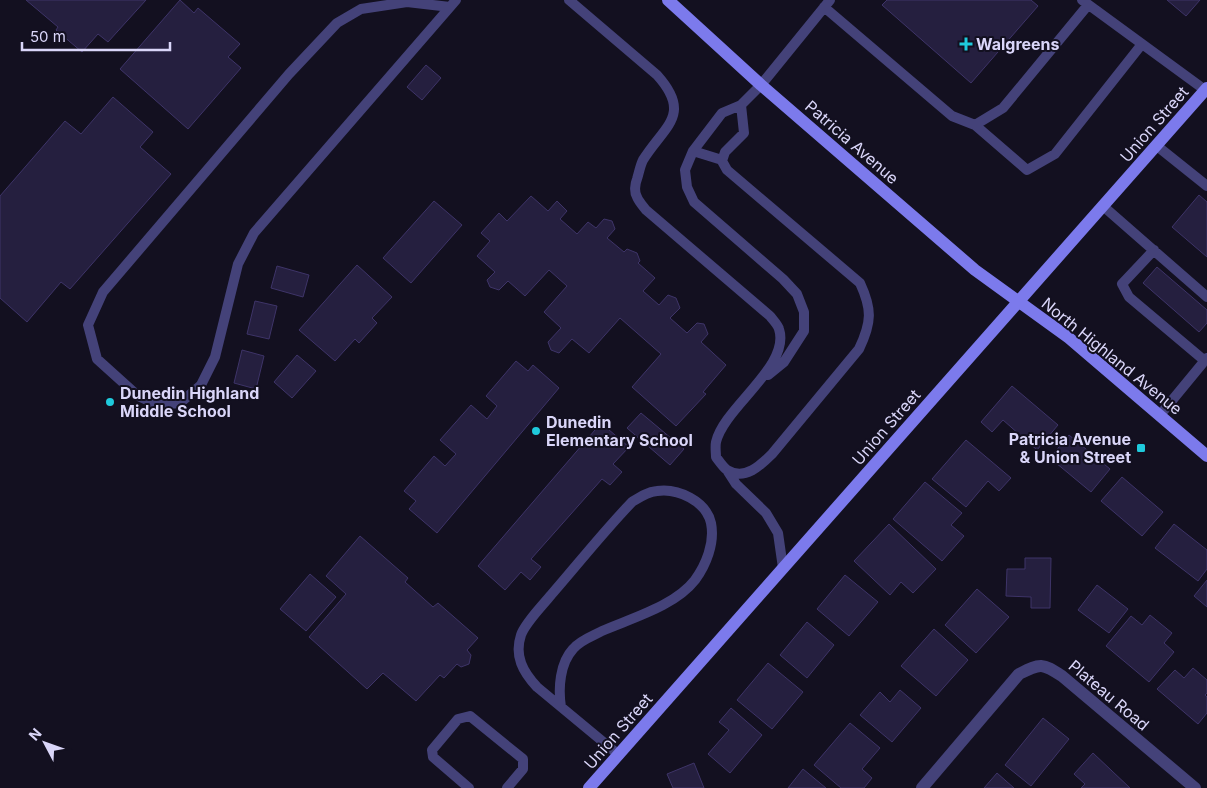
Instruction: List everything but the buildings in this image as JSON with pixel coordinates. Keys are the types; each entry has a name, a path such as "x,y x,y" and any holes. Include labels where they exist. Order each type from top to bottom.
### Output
{"street":[{"name":"Patricia Avenue","path":"668,0 761,84 975,270 1019,302"},
{"name":"Union Street","path":"589,788 1206,89"},
{"name":"North Highland Avenue","path":"1019,302 1069,338 1207,456"},
{"name":"Plateau Road","path":"922,788 1019,674 1035,666 1046,666 1062,676 1195,788"}],"lane":[{"path":"569,0 657,75 669,88 673,97 674,111 671,124 642,162 635,185 636,196 646,210 770,316 779,329 780,343 776,357 761,380 728,417 716,442 716,458 736,484 766,513 778,533 783,568"},
{"path":"407,2 453,3 254,233 238,264 215,357 201,385 180,403 158,405 138,396 97,359 88,325 103,292 289,74 337,23 361,9 407,2"},
{"path":"975,125 1003,108 1085,2 1206,89"},
{"path":"761,380 784,362 804,331 804,312 797,294 783,279 694,202 687,187 685,170 693,151 722,113 741,105 761,84 827,4 952,116 975,125 1027,170 1055,154 1142,44"},
{"path":"722,160 725,152 744,133 741,105"},
{"path":"1157,146 1207,186"},
{"path":"693,151 722,160 727,170 860,283 867,300 870,315 866,333 859,349 772,454 757,469 741,474 727,470"},
{"path":"1103,206 1207,297"},
{"path":"1154,250 1122,284 1128,297 1206,359 1160,415"},
{"path":"561,707 560,687 564,665 574,648 581,642 678,596 687,589 700,572 708,558 712,530 710,521 701,506 687,496 678,492 656,491 644,494 632,502 524,629 519,645 522,670 537,687 561,707 619,754"},
{"path":"469,788 433,757 432,750 458,719 470,716 523,759 523,769 507,788"}],"place":[{"name":"Walgreens","path":"966,44"},
{"name":"Dunedin Highland Middle School","path":"110,402"},
{"name":"Dunedin Elementary School","path":"536,431"},
{"name":"Patricia Avenue & Union Street","path":"1141,448"}]}
